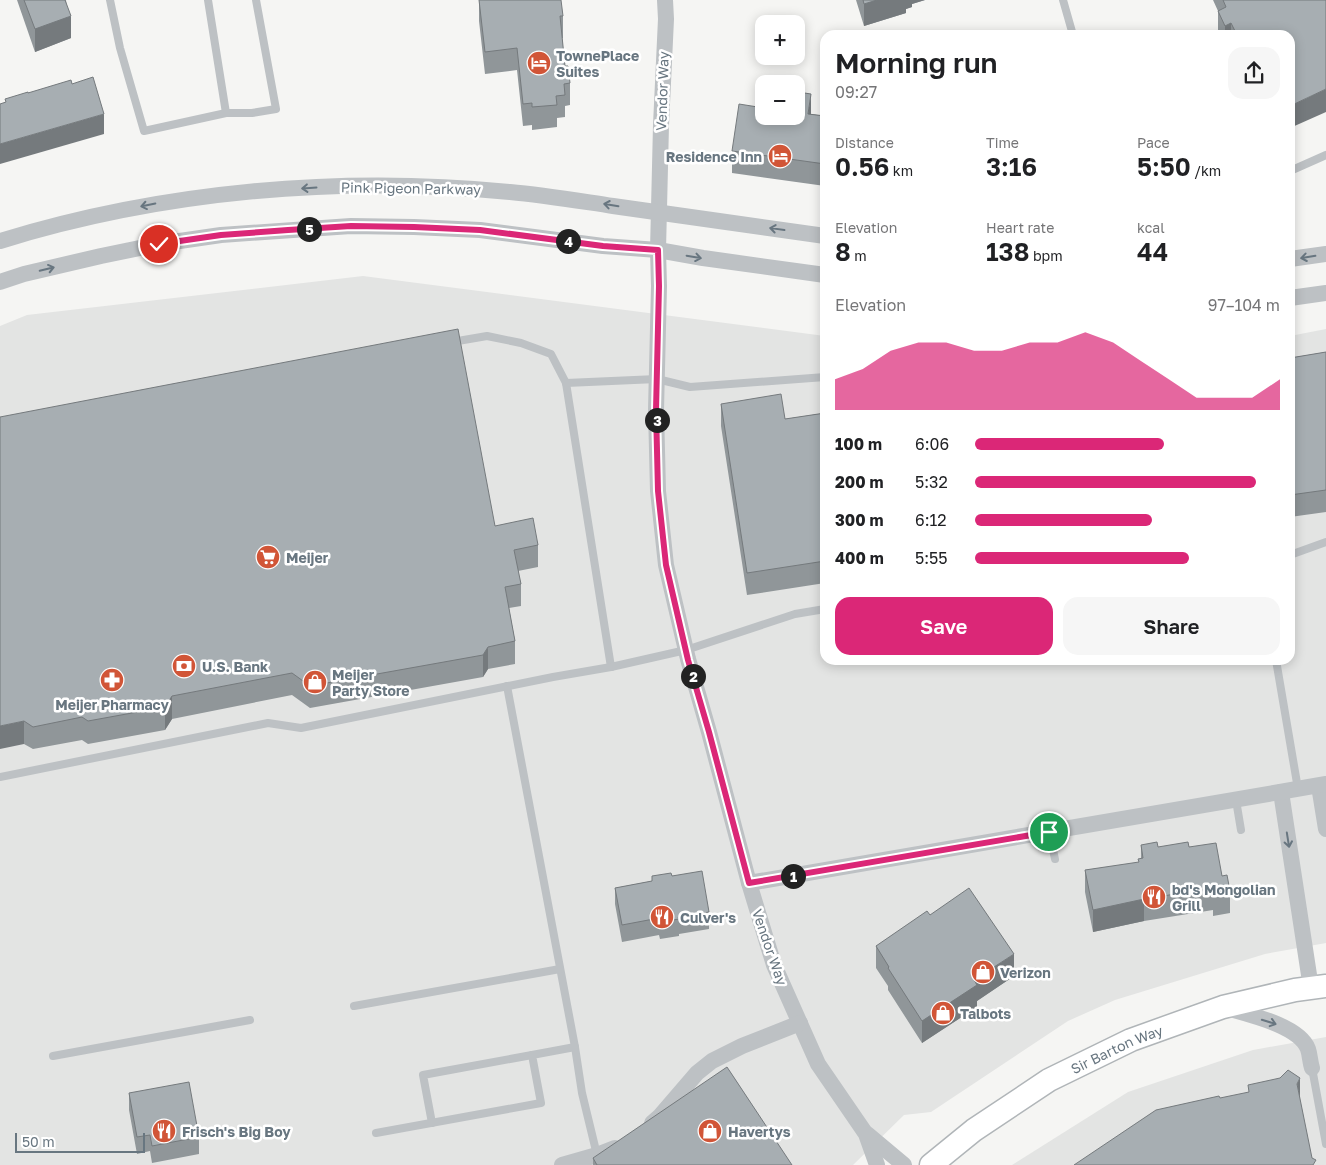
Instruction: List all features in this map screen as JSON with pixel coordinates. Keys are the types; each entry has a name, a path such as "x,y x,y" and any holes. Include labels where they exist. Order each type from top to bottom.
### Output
{"main road":[{"name":"Sir Barton Way","path":"931,1165 974,1130 1049,1080 1130,1040 1223,1007 1295,990 1318,987"}],"street":[{"name":"Vendor Way","path":"665,0 666,19 658,250 657,379 658,491 666,565 686,650 749,883 774,964 818,1064 866,1134 877,1165"},
{"name":"Pink Pigeon Parkway","path":"0,241 35,230 159,203 226,194 316,187 375,185 509,192 820,235"},
{"path":"0,282 24,274 159,244 221,235 351,226 480,230 603,246 658,250 820,274"},
{"path":"1295,258 1326,254"},
{"path":"1295,297 1326,293"},
{"path":"749,883 1322,785 1326,829"},
{"path":"1280,792 1318,987"},
{"path":"1223,1007 1284,1026 1294,1032 1308,1048 1312,1068"},
{"path":"562,1165 607,1152 636,1136 660,1116 697,1073 712,1061 742,1046 800,1023"},
{"name":"Vendor Way","path":"866,1134 904,1165"}],"lane":[{"path":"110,0 120,48 144,131 226,113 252,113 276,109 256,0"},
{"path":"208,0 226,113"},
{"path":"1063,0 1072,30"},
{"path":"1295,169 1326,155"},
{"path":"448,343 487,336 522,343 551,354 566,384 611,667"},
{"path":"566,384 657,379 690,387 820,377"},
{"path":"1295,553 1326,542"},
{"path":"0,778 268,723 301,728 611,667 686,650 795,614 820,610"},
{"path":"1277,665 1298,789"},
{"path":"507,686 582,1093 598,1155"},
{"path":"1236,800 1241,830"},
{"path":"1049,832 1055,859"},
{"path":"354,1006 560,969"},
{"path":"53,1056 250,1020"},
{"path":"432,1123 423,1075 575,1047"},
{"path":"376,1133 541,1103 532,1055"},
{"path":"1312,1068 1326,1144"}],"shaded area":[{"path":"363,276 820,335 820,665 1295,665 1295,335 1326,329 1326,943 1265,954 1115,1000 1068,1021 931,1112 904,1115 853,1165 0,1165 0,326 27,315"},
{"path":"1326,1037 1326,1165 1012,1165 1128,1092 1253,1050"}],"building":[{"path":"24,0 65,0 71,16 35,29"},
{"name":"TownePlace Suites","path":"479,0 561,0 563,16 560,16 565,66 568,66 570,83 564,84 565,95 556,96 557,105 532,107 532,103 523,104 517,48 485,52"},
{"path":"863,0 877,0 864,4"},
{"path":"1223,0 1326,0 1326,89 1295,104 1295,30 1234,30 1231,23 1225,26 1218,11 1226,7"},
{"path":"93,77 104,114 0,144 0,104 6,102 5,99 71,80 72,84"},
{"path":"805,93 811,94 808,114 820,115 820,163 732,151 739,104 755,107 755,125 805,125"},
{"name":"Meijer","path":"458,329 495,526 533,518 538,545 514,550 521,584 505,587 515,641 488,647 483,655 310,686 292,673 172,696 165,707 88,721 82,717 33,727 24,721 0,726 0,417"},
{"path":"1326,352 1326,490 1295,494 1295,357"},
{"path":"781,394 785,419 820,414 820,562 747,573 721,404"},
{"path":"1157,842 1158,847 1188,842 1189,847 1216,843 1222,876 1227,875 1230,891 1213,894 1213,888 1144,899 1093,910 1085,870 1139,862 1138,859 1143,858 1141,845"},
{"path":"702,871 709,912 660,922 659,918 622,925 615,888 652,881 652,876 671,873 672,876"},
{"path":"969,888 1014,954 974,980 977,985 922,1021 876,946 927,911 930,915"},
{"name":"Havertys","path":"727,1067 792,1165 597,1165 593,1158"},
{"path":"1288,1070 1300,1078 1297,1084 1312,1158 1316,1160 1313,1165 1074,1165 1156,1110 1219,1096 1220,1098 1249,1092 1248,1085 1280,1078"},
{"name":"Frisch's Big Boy","path":"189,1082 199,1137 152,1146 150,1135 137,1137 129,1093"}],"place":[{"name":"TownePlace Suites","path":"539,63"},
{"name":"Residence Inn","path":"780,156"},
{"name":"Meijer","path":"268,557"},
{"name":"U.S. Bank","path":"184,666"},
{"name":"Meijer Pharmacy","path":"112,680"},
{"name":"Meijer Party Store","path":"315,682"},
{"name":"bd's Mongolian Grill","path":"1154,897"},
{"name":"Culver's","path":"662,917"},
{"name":"Verizon","path":"983,972"},
{"name":"Talbots","path":"943,1013"},
{"name":"Frisch's Big Boy","path":"164,1131"},
{"name":"Havertys","path":"710,1131"}],"route":[{"path":"159,244 221,235 351,226 480,230 603,246 658,250 656,410 658,491 666,565 688,660 749,883 1049,832"}]}
